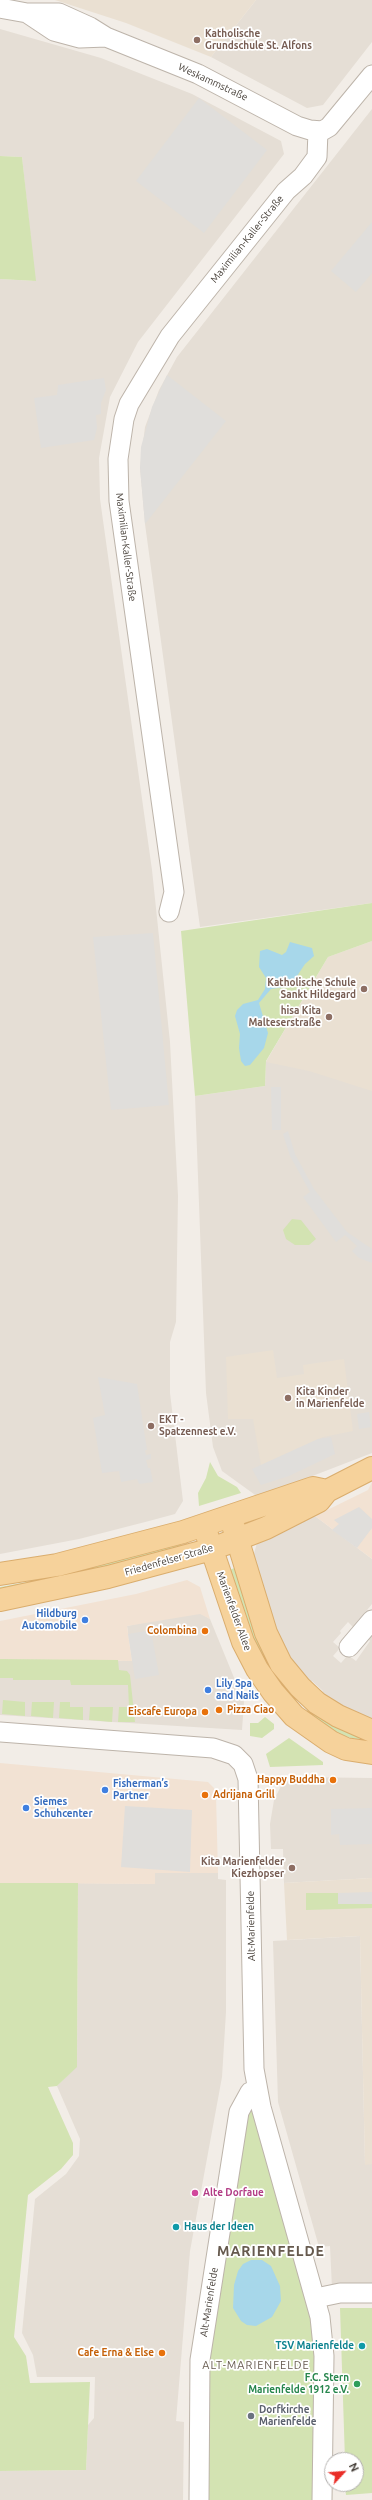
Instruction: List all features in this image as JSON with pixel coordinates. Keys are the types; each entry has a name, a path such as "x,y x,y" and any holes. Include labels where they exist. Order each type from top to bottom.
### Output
{"main road":[{"name":"Friedenfelser Straße","path":"0,1600 108,1577 212,1549 266,1528 319,1501 327,1491 372,1468"},
{"path":"0,1574 57,1565 205,1526 313,1488 327,1491"},
{"path":"231,1518 266,1632 281,1664 300,1687 317,1703 338,1716 372,1731"},
{"name":"Marienfelder Allee","path":"205,1526 244,1642 257,1669 273,1692 294,1716 331,1742 346,1749 372,1753"}],"street":[{"name":"Weskammstraße","path":"15,8 60,13 106,37 198,74 297,126 318,131"},
{"path":"318,131 322,131 332,124 372,76"},
{"name":"Maximilian-Kaller-Straße","path":"169,912 174,892 119,501 118,459 120,438 129,404 170,336 286,191 303,176 317,157 318,131"},
{"path":"349,1647 372,1620"},
{"name":"Alt-Marienfelde","path":"0,1732 214,1748 234,1755 243,1764 248,1779 254,2069 257,2090 316,2298 324,2356 322,2500"},
{"name":"Alt-Marienfelde","path":"199,2500 200,2360 239,2112 250,2092 257,2090"},
{"path":"316,2298 340,2293 372,2293"}],"shaded area":[{"name":"Katholische Grundschule St. Alfons","path":"55,0 256,0 211,57 126,23"},
{"path":"256,0 372,0 372,42 323,105 307,108 211,57"},
{"path":"0,29 101,58 192,94 281,141 284,154 138,342 110,397 99,458 100,499 152,870 170,1042 178,1196 176,1322 170,1342 170,1393 183,1501 175,1514 79,1539 0,1554 0,279 35,281 22,157 0,156"},
{"path":"199,98 267,150 204,233 136,181"},
{"path":"372,109 372,903 200,927 145,524 140,468 145,427 159,390 177,357"},
{"path":"372,222 372,273 356,292 331,271"},
{"path":"167,375 226,421 145,524 140,468 141,447 152,407"},
{"path":"104,378 106,390 101,403 101,414 96,415 97,428 94,440 41,448 34,398 57,395 58,385"},
{"path":"153,933 169,1105 111,1110 93,937"},
{"path":"372,941 372,1453 258,1497 222,1471 213,1447 206,1393 195,1096 265,1086 266,1062 299,1006"},
{"name":"hisa Kita Malteserstraße","path":"372,941 372,1091 309,1071 266,1062 328,957"},
{"path":"271,1087 281,1087 281,1130 272,1130"},
{"path":"288,1131 295,1154 314,1189 347,1232 372,1249 372,1263 359,1258 352,1251 357,1246 345,1235 336,1242 303,1197 310,1192 290,1156 283,1134"},
{"name":"Kita Kinder in Marienfelde","path":"273,1350 277,1378 304,1374 303,1365 344,1359 353,1431 323,1437 261,1465 253,1419 228,1419 226,1357"},
{"path":"98,1377 137,1384 147,1450 145,1450 146,1455 151,1454 151,1459 146,1460 148,1468 150,1468 153,1482 139,1484 137,1479 121,1482 119,1471 102,1473 93,1418 105,1415"},
{"path":"369,1412 371,1427 359,1429 357,1414"},
{"path":"331,1437 335,1454 289,1476 261,1485 252,1469 318,1439"},
{"path":"372,1482 372,1559 315,1516 368,1490"},
{"path":"359,1507 372,1519 372,1528 357,1548 332,1530 339,1524 334,1520"},
{"path":"315,1516 372,1559 372,1604 353,1627 348,1622 340,1631 341,1633 333,1642 340,1648 333,1656 341,1663 348,1655 356,1661 370,1641 366,1637 372,1629 372,1723 320,1695 323,1691 312,1681 309,1685 277,1642 253,1557 257,1543"},
{"name":"Hildburg Automobile","path":"187,1580 200,1587 210,1619 200,1614 127,1626 132,1661 0,1659 0,1621 136,1594"},
{"path":"197,1611 210,1619 244,1702 242,1730 0,1715 0,1659 132,1661 127,1626"},
{"path":"151,1630 159,1675 135,1679 128,1634"},
{"path":"0,1763 208,1782 214,1788 216,1795 218,1873 155,1873 155,1884 0,1883"},
{"path":"294,1777 372,1778 372,1878 284,1883 283,1849 271,1849 270,1824 274,1800 281,1786"},
{"path":"125,1806 192,1810 190,1872 121,1867"},
{"path":"372,1808 372,1844 340,1845 339,1834 331,1835 331,1809"},
{"path":"155,1873 218,1873 218,1879 226,1880 226,2012 222,2077 190,2251 176,2421 184,2422 183,2500 0,2500 0,2471 86,2470 88,2425 94,2418 95,2377 37,2377 33,2355 22,2333 35,2199 66,2174 79,2156 80,2139 57,2086 77,2066 78,1883 155,1884"},
{"path":"372,1878 372,2164 365,2165 360,1936 287,1940 284,1883"},
{"path":"372,1892 372,1904 338,1904 338,1893"},
{"path":"360,1936 365,2164 372,2164 372,2286 332,2288 330,2246 319,2247 278,2102 273,1941"}],"green space":[{"path":"0,156 22,157 36,281 0,279"},
{"path":"372,903 372,941 328,957 266,1061 265,1086 195,1096 181,931"},
{"path":"292,1219 301,1220 316,1239 309,1245 295,1245 286,1239 283,1230"},
{"path":"210,1462 218,1476 237,1487 241,1493 199,1506 198,1493 206,1478"},
{"path":"181,1543 182,1548 0,1594 0,1587 38,1580"},
{"path":"236,1567 299,1696 294,1704 257,1653 228,1571"},
{"path":"0,1659 118,1660 119,1670 127,1671 130,1675 135,1722 118,1722 119,1707 129,1707 128,1685 71,1685 70,1680 13,1680 13,1678 0,1678"},
{"path":"3,1700 25,1702 25,1716 2,1714"},
{"path":"32,1702 54,1702 53,1718 31,1716"},
{"path":"60,1702 70,1702 70,1707 83,1707 83,1720 59,1718"},
{"path":"311,1706 372,1739 372,1743 340,1735 304,1714"},
{"path":"90,1707 113,1707 112,1722 89,1720"},
{"path":"265,1717 274,1724 274,1729 262,1738 250,1736 250,1723 258,1723"},
{"path":"289,1738 323,1762 323,1765 270,1767 266,1754"},
{"path":"0,1883 78,1883 77,2067 57,2086 48,2087 73,2143 73,2155 61,2169 28,2195 14,2337 26,2356 30,2383 90,2382 86,2470 0,2471"},
{"path":"306,1893 338,1893 338,1904 372,1904 372,1908 306,1910"},
{"path":"253,2107 315,2334 315,2500 206,2500 207,2358 246,2114"},
{"name":"F.C. Stern Marienfelde 1912 e.V.","path":"340,2308 372,2308 372,2493 346,2495 346,2492 364,2492 364,2452 345,2452"}],"water":[{"path":"290,942 312,948 314,956 305,964 293,982 285,987 271,989 259,1003 268,1033 264,1048 250,1065 245,1066 241,1061 239,1048 240,1034 235,1016 237,1010 243,1004 258,1000 265,989 266,978 259,967 260,951 267,949 282,955 286,952"},
{"path":"251,2260 262,2260 271,2266 280,2286 281,2301 272,2317 256,2326 247,2325 241,2321 233,2308 234,2285 238,2271 243,2264"}],"place":[{"name":"Katholische Grundschule St. Alfons","path":"197,40"},
{"name":"Katholische Schule Sankt Hildegard","path":"364,989"},
{"name":"hisa Kita Malteserstraße","path":"329,1017"},
{"name":"Kita Kinder in Marienfelde","path":"288,1398"},
{"name":"EKT - Spatzennest e.V.","path":"151,1426"},
{"name":"Hildburg Automobile","path":"85,1620"},
{"name":"Colombina","path":"205,1631"},
{"name":"Lily Spa and Nails","path":"208,1690"},
{"name":"Pizza Ciao","path":"219,1710"},
{"name":"Eiscafe Europa","path":"205,1712"},
{"name":"Happy Buddha","path":"333,1780"},
{"name":"Fisherman’s Partner","path":"105,1790"},
{"name":"Adrijana Grill","path":"205,1795"},
{"name":"Siemes Schuhcenter","path":"26,1808"},
{"name":"Kita Marienfelder Kiezhopser","path":"292,1868"},
{"name":"Alte Dorfaue","path":"195,2193"},
{"name":"Haus der Ideen","path":"176,2227"},
{"name":"TSV Marienfelde","path":"362,2346"},
{"name":"Cafe Erna & Else","path":"162,2353"},
{"name":"F.C. Stern Marienfelde 1912 e.V.","path":"357,2384"},
{"name":"Dorfkirche Marienfelde","path":"251,2416"}],"district":[{"name":"MARIENFELDE","path":"271,2251"},
{"name":"ALT-MARIENFELDE","path":"256,2365"}]}
